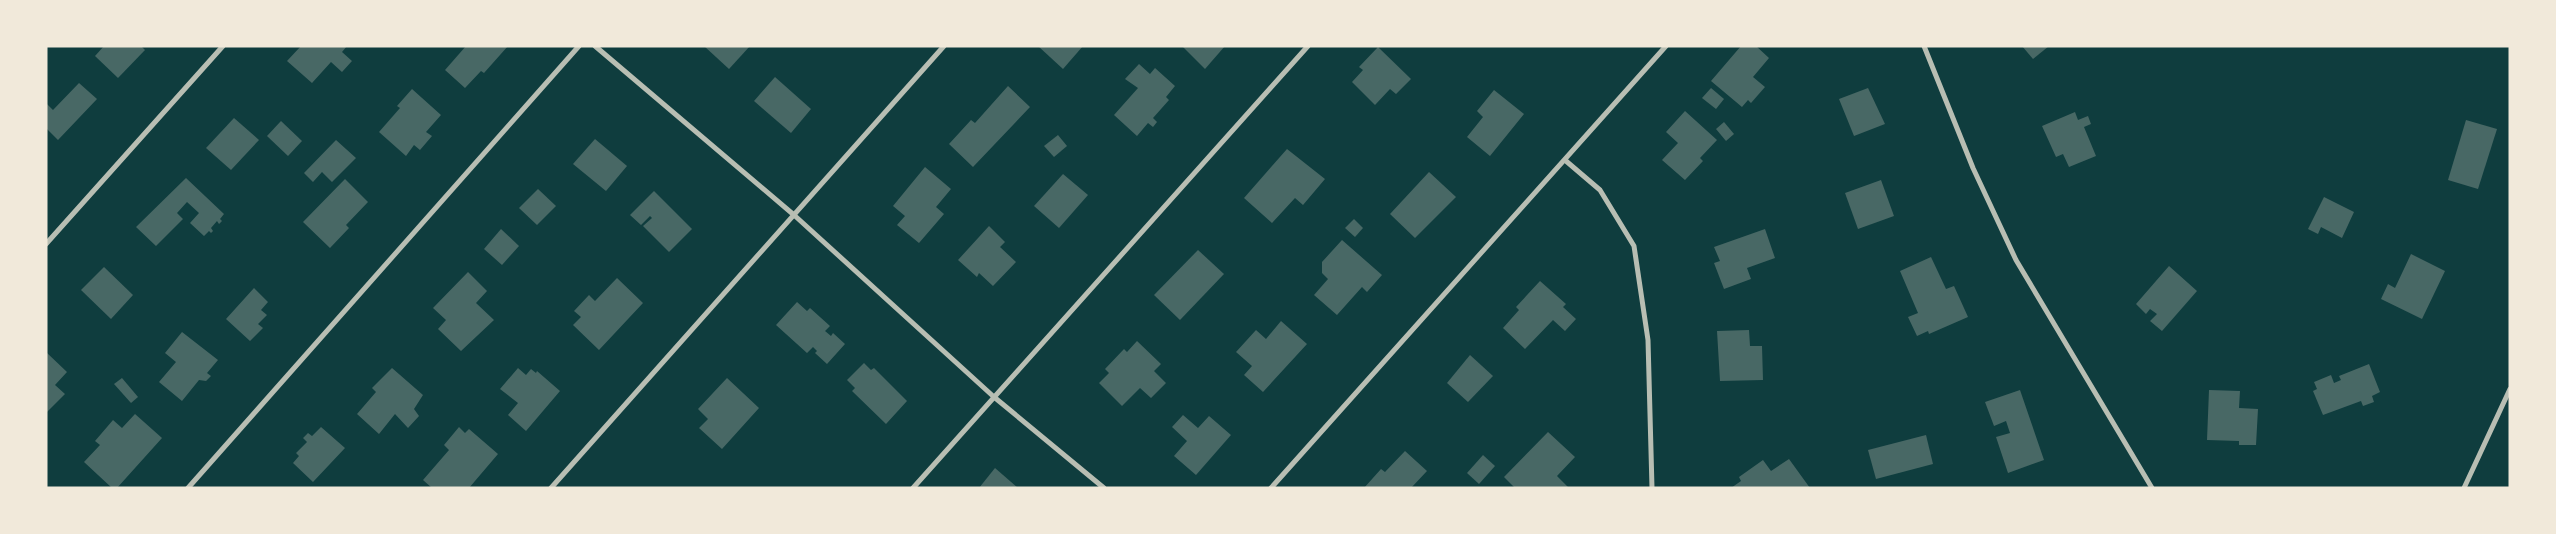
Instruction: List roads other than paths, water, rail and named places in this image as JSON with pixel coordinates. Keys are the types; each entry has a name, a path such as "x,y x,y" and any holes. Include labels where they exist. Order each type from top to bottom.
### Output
{"street":[{"path":"46,244 223,46"},
{"path":"188,488 579,46"},
{"path":"596,46 794,215 994,397 1104,488"},
{"path":"551,488 944,46"},
{"path":"913,488 1308,46"},
{"path":"1271,488 1566,161 1666,46"},
{"path":"1924,46 1973,168 2016,260 2152,488"},
{"path":"1566,161 1600,190 1634,246 1648,340 1652,488"},
{"path":"2464,488 2510,389"}]}
